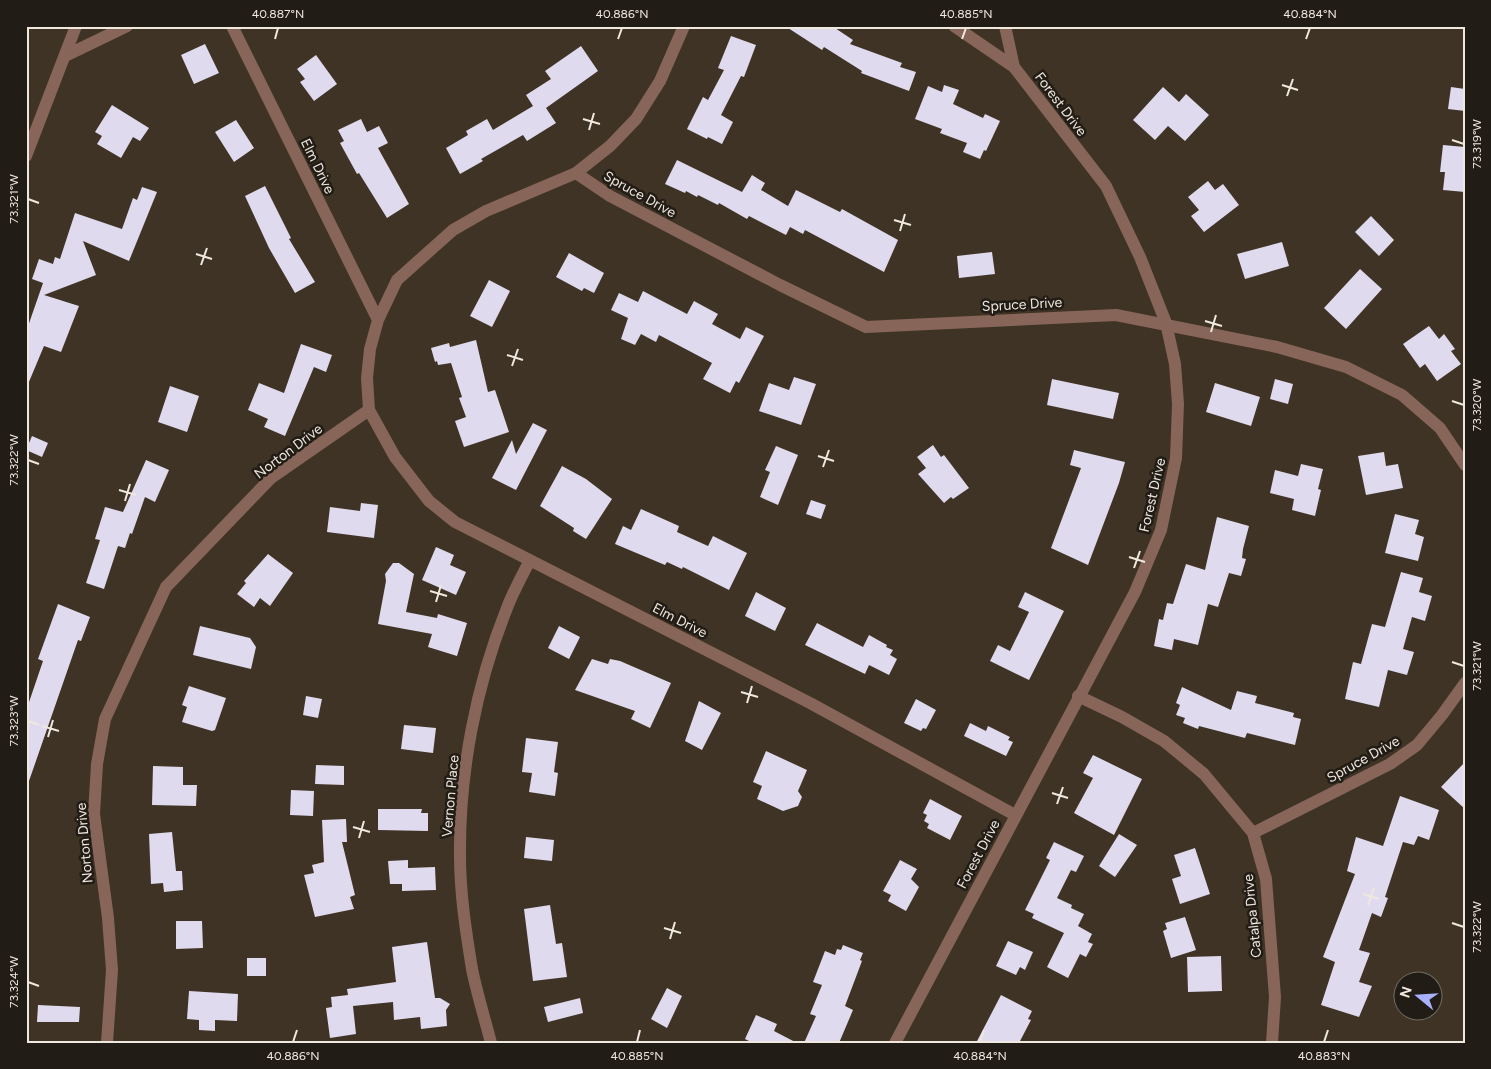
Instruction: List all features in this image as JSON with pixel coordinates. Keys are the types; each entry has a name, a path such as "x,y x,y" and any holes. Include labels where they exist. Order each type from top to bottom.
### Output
{"street":[{"path":"26,156 76,26"},
{"path":"65,56 127,26"},
{"name":"Elm Drive","path":"232,26 378,320"},
{"path":"369,410 367,378 369,359 378,320 397,280 452,230 486,211 576,173 610,146 636,119 660,81 684,26"},
{"name":"Forest Drive","path":"895,1043 1135,592 1161,530 1176,458 1178,404 1175,364 1166,323 1140,257 1106,186 1014,67 954,26"},
{"path":"1005,26 1014,67"},
{"name":"Spruce Drive","path":"576,173 610,196 780,285 866,327 1116,315 1166,323 1277,347 1346,367 1402,396 1440,428 1465,465"},
{"name":"Elm Drive","path":"369,410 395,457 429,501 455,522 810,703 1015,815"},
{"name":"Norton Drive","path":"107,1043 112,970 108,918 94,814 97,764 105,719 166,587 271,478 369,410"},
{"name":"Vernon Place","path":"491,1043 473,971 464,913 460,858 461,818 472,730 492,651 507,606 530,560"},
{"name":"Spruce Drive","path":"1253,833 1390,764 1417,745 1465,683"},
{"name":"Catalpa Drive","path":"1078,696 1164,740 1204,774 1253,833 1266,879 1275,997 1272,1043"}],"building":[{"path":"785,26 832,26 853,40 850,44 902,63 900,67 916,72 909,91 861,73 862,71 824,47 822,50"},
{"path":"731,36 756,45 744,77 741,76 721,115 733,122 722,144 687,129 703,97 708,100 724,70 718,68"},
{"path":"205,44 219,73 194,84 181,55"},
{"path":"581,46 598,71 546,108 556,123 527,141 523,135 481,159 483,161 460,174 446,148 468,135 466,131 487,119 493,130 533,106 526,95 551,79 545,71"},
{"path":"316,55 337,84 314,101 300,82 305,79 297,69"},
{"path":"944,85 959,90 953,104 983,118 985,114 1000,121 986,151 984,150 980,159 963,152 967,143 940,133 942,129 915,119 928,86 942,92"},
{"path":"1163,87 1179,102 1186,94 1209,115 1185,141 1168,126 1155,140 1133,120"},
{"path":"1451,87 1465,89 1465,111 1448,109"},
{"path":"112,105 149,128 140,141 133,137 121,158 97,144 102,136 95,132"},
{"path":"361,119 367,132 379,126 388,143 378,148 409,204 387,218 359,173 357,174 340,143 344,141 338,130"},
{"path":"236,120 254,148 234,162 215,132"},
{"path":"1443,145 1465,147 1465,192 1443,190 1445,172 1440,172"},
{"path":"677,160 742,192 752,175 765,183 761,190 788,206 796,190 840,212 842,209 898,240 884,272 805,230 803,234 790,227 786,235 749,216 747,219 719,203 718,205 698,195 697,197 686,191 685,193 665,184"},
{"path":"1208,181 1215,190 1223,184 1239,205 1204,232 1191,216 1199,210 1188,197"},
{"path":"265,186 291,238 289,239 315,282 295,293 269,248 245,196"},
{"path":"142,187 157,192 129,261 83,241 96,275 44,295 79,306 61,352 44,346 26,389 26,332 43,283 32,279 39,259 53,264 55,257 60,259 75,213 122,229 133,198 137,200"},
{"path":"1371,216 1394,240 1379,256 1355,232"},
{"path":"1282,242 1289,266 1245,279 1237,254"},
{"path":"992,252 995,274 959,278 957,256"},
{"path":"569,253 604,273 594,293 584,288 582,291 556,277"},
{"path":"1360,269 1382,289 1346,329 1324,308"},
{"path":"489,280 510,291 492,327 470,316"},
{"path":"643,291 687,314 694,301 718,314 712,324 740,339 746,327 764,336 739,383 736,381 730,393 703,379 712,363 659,335 656,342 641,334 635,345 621,339 628,318 611,310 619,293 638,302"},
{"path":"1429,326 1439,339 1444,334 1455,349 1451,351 1461,364 1437,381 1425,364 1420,368 1403,344"},
{"path":"476,340 488,392 495,390 509,432 464,447 455,421 466,417 459,398 462,397 451,363 438,365 437,361 435,362 431,348 449,343 450,347"},
{"path":"301,344 332,355 326,372 314,367 285,436 264,427 268,419 248,410 259,383 284,393"},
{"path":"794,377 816,384 801,425 759,411 769,383 789,390"},
{"path":"1052,379 1119,393 1113,419 1047,405"},
{"path":"1275,379 1293,384 1288,404 1270,399"},
{"path":"1215,383 1260,397 1251,426 1206,412"},
{"path":"170,386 199,396 187,432 158,422"},
{"path":"533,423 547,430 516,490 492,478 512,440 516,454"},
{"path":"32,436 48,443 42,457 26,450"},
{"path":"933,445 941,457 944,455 969,488 953,499 951,497 944,503 918,474 926,468 917,457"},
{"path":"776,446 798,455 778,505 760,497 770,472 765,470"},
{"path":"1074,450 1125,462 1088,565 1051,548 1081,468 1070,465"},
{"path":"1384,452 1386,466 1398,464 1403,488 1366,495 1358,456"},
{"path":"146,460 169,470 155,502 145,497 125,548 118,546 104,589 86,583 100,540 95,539 105,507 123,512"},
{"path":"1301,464 1323,469 1318,489 1321,490 1315,516 1292,510 1294,499 1270,493 1275,470 1298,476"},
{"path":"562,466 586,479 612,499 586,539 573,531 574,528 540,506"},
{"path":"811,500 826,505 821,519 806,514"},
{"path":"361,503 378,505 374,538 327,532 330,507 360,511"},
{"path":"641,509 679,526 677,532 708,546 713,536 747,553 729,590 683,567 682,569 667,562 665,565 615,544 623,526 631,530"},
{"path":"1395,514 1419,520 1415,534 1424,537 1418,561 1385,553"},
{"path":"1217,517 1249,526 1243,549 1242,558 1246,559 1241,576 1229,573 1218,607 1208,604 1198,645 1174,639 1172,650 1154,646 1159,619 1163,620 1167,603 1173,604 1186,564 1205,570"},
{"path":"436,547 454,555 450,565 466,572 456,595 422,580"},
{"path":"268,554 293,573 270,606 260,598 254,607 237,594 246,583 244,581"},
{"path":"393,563 399,563 414,574 406,612 437,618 438,614 467,623 457,656 428,647 432,634 378,624 386,581 385,574"},
{"path":"1401,572 1423,578 1419,592 1432,596 1425,621 1412,617 1403,649 1414,652 1407,675 1388,670 1379,707 1345,699 1353,662 1361,664 1372,624 1385,627"},
{"path":"756,592 786,608 775,631 745,616"},
{"path":"1025,592 1064,611 1029,680 990,661 998,645 1010,651 1029,612 1018,607"},
{"path":"58,604 90,617 81,641 78,640 29,781 26,780 26,711 43,661 38,659"},
{"path":"817,623 863,647 869,635 887,645 886,647 893,650 890,655 897,659 889,675 869,665 865,674 805,645"},
{"path":"200,626 250,638 256,647 251,669 193,655"},
{"path":"559,626 580,637 569,659 548,648"},
{"path":"592,659 608,664 610,659 620,661 671,683 650,728 631,719 635,711 575,690"},
{"path":"189,686 226,698 215,730 212,731 182,722 187,707 182,705"},
{"path":"1182,687 1231,710 1237,691 1257,696 1255,703 1294,713 1293,717 1301,719 1295,745 1247,733 1245,738 1199,726 1198,729 1183,723 1185,718 1176,715 1180,705 1176,703"},
{"path":"306,696 322,699 318,718 303,715"},
{"path":"916,699 936,710 926,729 923,728 921,731 904,723"},
{"path":"699,701 721,713 702,750 685,741"},
{"path":"970,723 986,731 988,726 1010,737 1008,740 1013,742 1006,756 964,736"},
{"path":"404,725 436,728 433,753 401,749"},
{"path":"526,738 558,742 554,772 558,773 555,796 529,792 532,773 522,772"},
{"path":"766,751 807,770 798,791 802,797 798,806 783,811 757,799 762,786 753,782"},
{"path":"1093,755 1142,779 1114,835 1074,813 1093,778 1083,773"},
{"path":"1465,762 1465,809 1441,787"},
{"path":"316,765 344,766 344,785 315,784"},
{"path":"153,766 183,767 183,785 197,785 196,806 152,805"},
{"path":"291,790 314,791 313,816 290,815"},
{"path":"1400,796 1439,810 1429,840 1418,836 1414,845 1403,842 1385,897 1388,898 1381,917 1372,913 1359,950 1370,953 1359,982 1372,986 1359,1017 1321,1005 1335,962 1323,957 1355,874 1347,871 1356,837 1383,846"},
{"path":"930,799 962,816 950,840 927,828 929,824 924,821 927,815 923,813"},
{"path":"378,809 422,809 421,813 428,813 428,831 378,830"},
{"path":"346,819 347,842 342,842 355,895 350,897 354,909 315,917 304,875 314,873 312,865 324,862 322,820"},
{"path":"172,832 176,871 182,871 183,890 164,892 163,883 151,884 149,834"},
{"path":"1119,834 1137,845 1115,877 1099,866"},
{"path":"526,837 554,840 552,861 524,858"},
{"path":"1054,842 1084,856 1076,872 1071,870 1057,898 1072,905 1071,908 1084,914 1078,926 1092,934 1088,942 1093,944 1086,957 1080,954 1068,978 1047,967 1064,933 1032,918 1034,914 1025,910 1050,860 1046,858"},
{"path":"1195,848 1210,894 1180,904 1172,879 1181,876 1174,855"},
{"path":"408,860 408,868 435,867 436,890 402,891 402,884 390,884 388,861"},
{"path":"900,860 917,869 911,879 919,887 906,911 888,901 891,895 883,891"},
{"path":"550,905 556,944 562,943 567,977 533,981 524,909"},
{"path":"1185,917 1196,950 1171,958 1163,931 1167,929 1165,923"},
{"path":"176,921 202,921 203,948 176,949"},
{"path":"1008,941 1033,952 1025,970 1020,967 1016,975 996,966"},
{"path":"427,942 435,998 440,998 450,1004 446,1010 447,1026 421,1029 420,1017 394,1020 393,1002 353,1006 356,1034 330,1038 326,1008 332,1007 331,997 348,995 347,989 396,982 392,947"},
{"path":"843,945 863,953 860,960 862,961 845,1006 853,1010 839,1043 804,1043 816,1016 810,1014 822,985 813,982 825,951 835,955 837,949 841,950"},
{"path":"1221,956 1222,991 1188,992 1187,957"},
{"path":"247,958 266,958 266,976 247,976"},
{"path":"667,988 682,996 667,1028 651,1019"},
{"path":"189,991 238,994 237,1021 215,1020 215,1031 199,1030 199,1020 187,1019"},
{"path":"1001,995 1032,1011 1028,1019 1031,1020 1019,1043 976,1043"},
{"path":"580,998 583,1013 548,1022 544,1007"},
{"path":"38,1005 80,1007 79,1022 37,1022"},
{"path":"756,1015 777,1024 774,1031 797,1043 753,1043 745,1039"}]}
